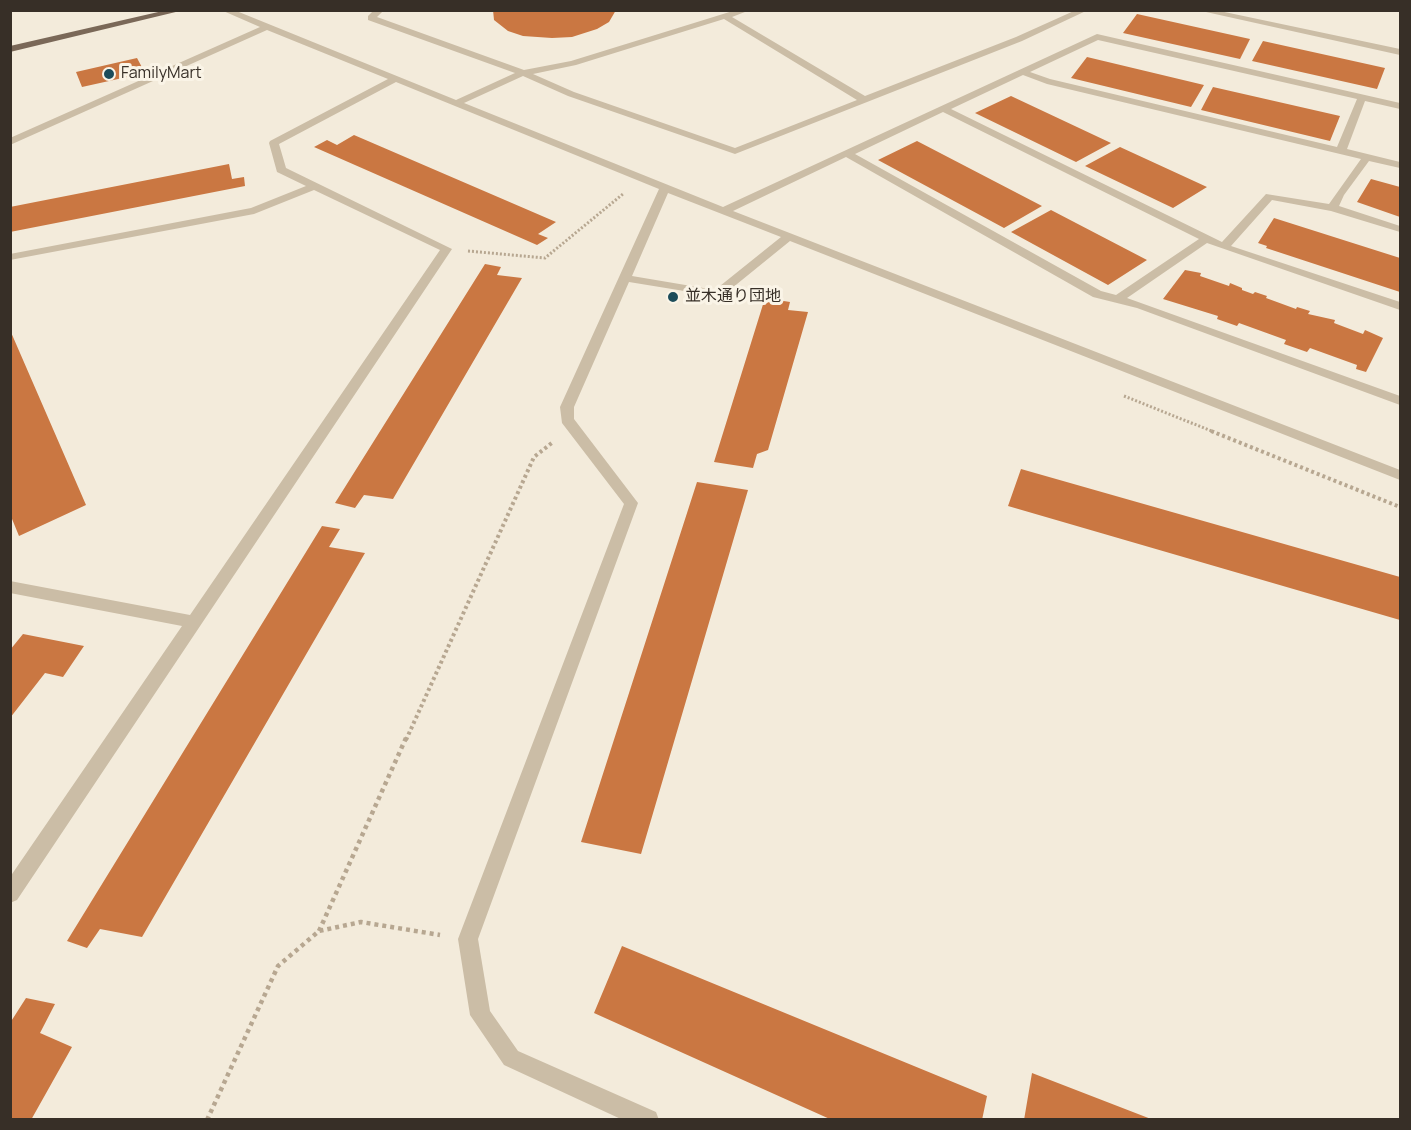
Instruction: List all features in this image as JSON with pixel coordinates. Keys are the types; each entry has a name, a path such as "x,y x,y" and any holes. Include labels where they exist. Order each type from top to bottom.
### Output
{"main road":[{"path":"10,49 180,10"}],"street":[{"path":"225,10 665,188 1401,475"},
{"path":"380,10 371,18 501,63 571,94 735,151 1019,39 1084,10"},
{"path":"457,103 522,73 573,63 746,10"},
{"path":"1201,10 1401,52"},
{"path":"726,17 864,100"},
{"path":"10,142 267,27"},
{"path":"725,210 1097,37 1401,106"},
{"path":"1023,72 1047,81 1401,165"},
{"path":"10,894 446,249 281,170 274,143 397,78"},
{"path":"1341,151 1362,97"},
{"path":"944,109 1224,247 1401,306"},
{"path":"848,154 1096,294 1141,305 1401,401"},
{"path":"1333,208 1339,195 1367,157"},
{"path":"10,257 254,211 314,186"},
{"path":"648,1119 511,1058 480,1014 468,939 631,503 567,420 567,407 665,188"},
{"path":"1224,247 1270,196 1333,208 1401,229"},
{"path":"625,278 717,294 789,236"},
{"path":"1118,299 1207,238"},
{"path":"10,587 193,622"}],"path":[{"path":"446,249 544,258 623,194"},
{"path":"207,1119 278,966 319,931 534,457 548,444 576,432"},
{"path":"319,931 361,922 468,939"}],"building":[{"path":"493,10 616,10 609,22 597,29 572,37 552,38 523,36 508,31 494,20"},
{"path":"1137,14 1250,39 1240,59 1123,33"},
{"path":"1263,41 1385,68 1377,89 1252,61"},
{"path":"1087,57 1204,85 1191,107 1071,78"},
{"path":"137,58 145,73 82,87 76,72"},
{"path":"1213,87 1340,116 1330,141 1201,110"},
{"path":"1011,96 1111,143 1076,162 975,113"},
{"path":"354,135 556,222 538,234 548,238 537,245 314,147 327,140 337,145"},
{"path":"917,141 1042,206 1004,228 878,160"},
{"path":"1120,147 1207,187 1173,208 1085,166"},
{"path":"229,164 232,179 244,177 245,186 10,232 10,207"},
{"path":"1371,179 1400,187 1400,217 1357,202"},
{"path":"1051,210 1147,260 1108,285 1011,232"},
{"path":"1274,218 1400,258 1400,292 1266,248 1267,246 1258,243"},
{"path":"485,264 501,267 497,275 522,278 393,499 364,495 355,508 335,503"},
{"path":"1185,270 1201,273 1200,276 1229,286 1230,283 1253,294 1255,292 1267,296 1266,298 1296,309 1297,307 1310,311 1308,314 1335,320 1334,323 1363,334 1365,330 1383,338 1366,372 1356,369 1357,365 1310,348 1307,352 1284,344 1286,340 1239,323 1237,326 1217,319 1218,316 1163,299"},
{"path":"765,298 790,302 788,310 808,312 768,450 757,454 753,468 714,462"},
{"path":"10,330 86,505 19,536 10,514"},
{"path":"1021,469 1400,577 1400,620 1008,506"},
{"path":"697,482 748,490 641,854 581,842"},
{"path":"322,526 340,529 329,547 365,553 142,937 100,929 87,948 67,941"},
{"path":"23,634 84,646 63,677 45,673 10,718 10,650"},
{"path":"622,946 987,1096 982,1120 832,1120 594,1013"},
{"path":"26,998 55,1004 40,1033 72,1047 31,1120 10,1120 10,1023"},
{"path":"1032,1073 1151,1119 1151,1120 1024,1120"}],"place":[{"name":"FamilyMart","path":"109,74"},
{"name":"並木通り団地","path":"673,297"}]}
